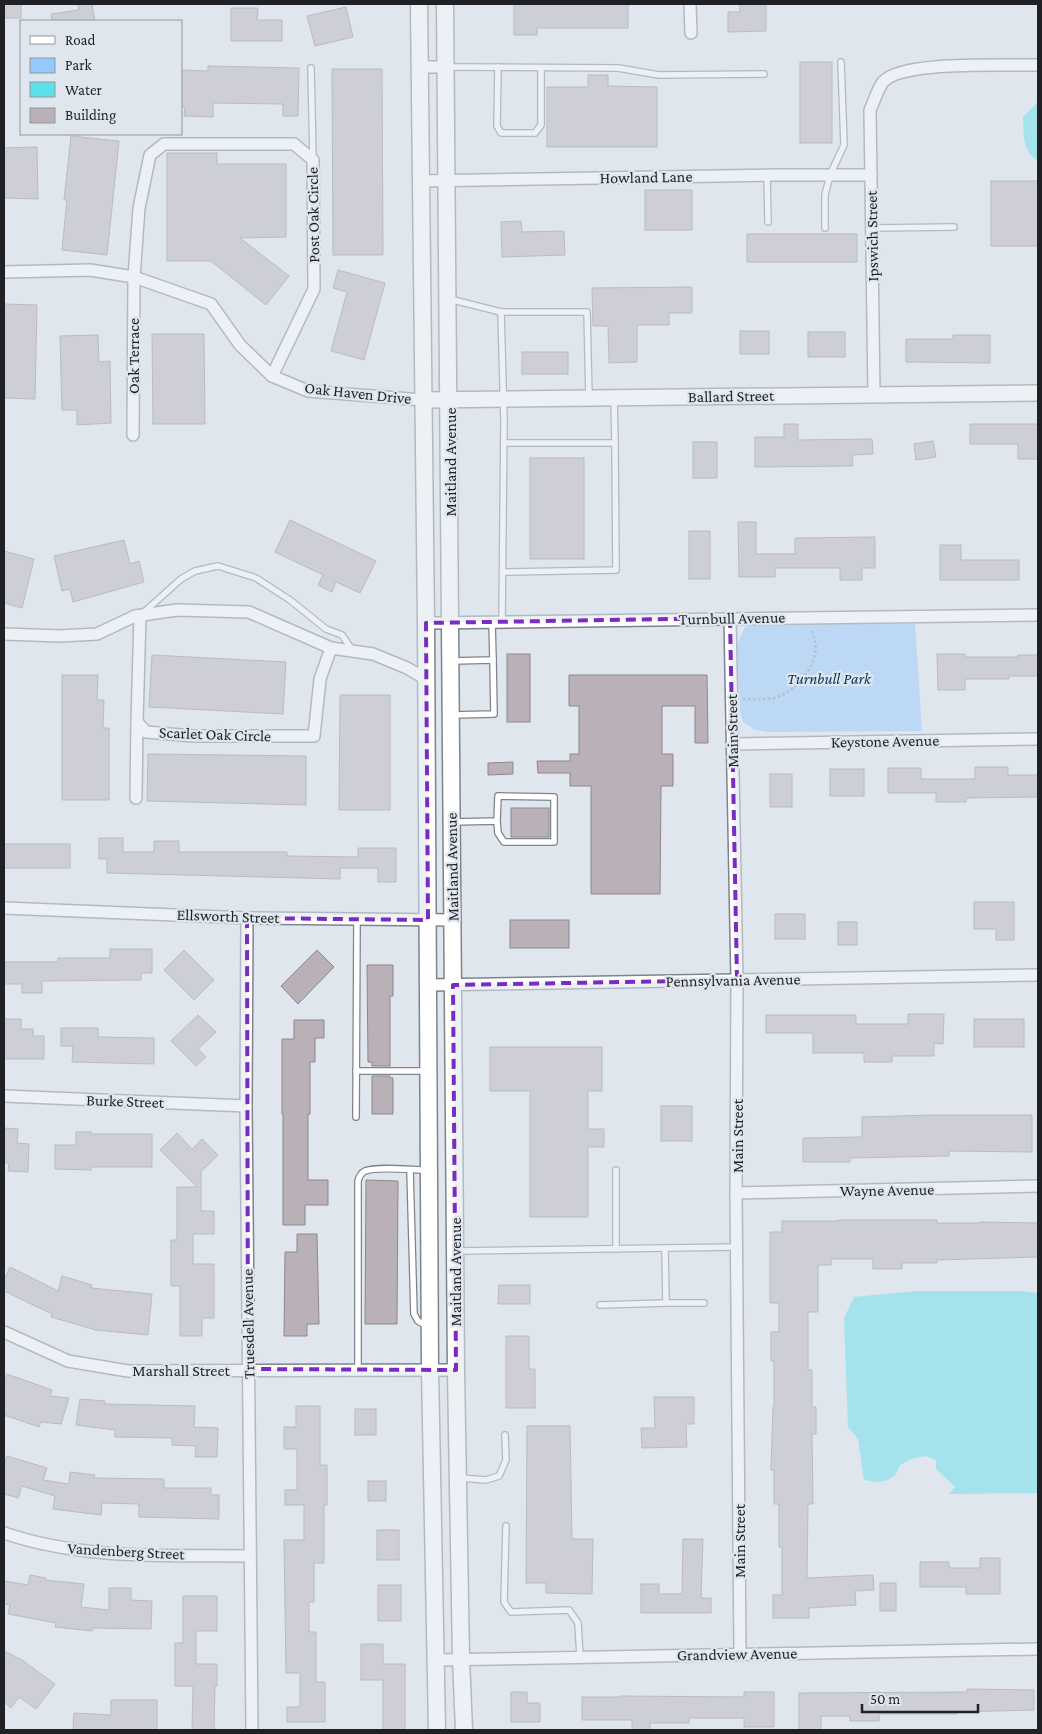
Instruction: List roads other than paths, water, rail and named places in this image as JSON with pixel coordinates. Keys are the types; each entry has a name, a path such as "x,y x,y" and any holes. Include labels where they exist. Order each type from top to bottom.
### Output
{"main road":[{"name":"Maitland Avenue","path":"419,4 426,622 430,1370 437,1730"},
{"name":"Maitland Avenue","path":"445,4 450,399 450,662 456,1370 464,1730"}],"street":[{"path":"690,4 691,33"},
{"name":"Ipswich Street","path":"874,394 870,110 884,82 897,73 934,66 1038,65"},
{"path":"419,67 446,67"},
{"name":"Post Oak Circle","path":"134,277 139,208 150,155 164,144 294,144 313,160 314,289 272,376"},
{"name":"Howland Lane","path":"420,181 871,175"},
{"name":"Oak Haven Drive","path":"4,272 90,270 134,277 211,304 240,345 272,376 308,391 423,400"},
{"name":"Oak Terrace","path":"133,435 134,277"},
{"name":"Ballard Street","path":"423,400 1038,393"},
{"path":"4,634 60,636 97,634 140,616 176,610 249,612 331,648 373,654 407,668 426,679"},
{"name":"Turnbull Avenue","path":"426,622 1038,615"},
{"name":"Scarlet Oak Circle","path":"140,616 137,722 146,732 193,736 314,736 320,679 331,648"},
{"name":"Main Street","path":"730,618 737,980 736,1193 740,1654"},
{"path":"136,798 137,722"},
{"name":"Keystone Avenue","path":"732,744 1038,739"},
{"name":"Ellsworth Street","path":"4,908 247,918 453,920"},
{"name":"Truesdell Avenue","path":"247,918 246,1106 252,1730"},
{"name":"Pennsylvania Avenue","path":"428,985 1038,975"},
{"name":"Burke Street","path":"4,1096 246,1106"},
{"name":"Wayne Avenue","path":"736,1193 1038,1186"},
{"name":"Marshall Street","path":"4,1332 68,1361 128,1371 248,1369 456,1370"},
{"name":"Vandenberg Street","path":"4,1533 67,1550 122,1554 250,1556"},
{"name":"Grandview Avenue","path":"435,1660 1038,1649"}],"lane":[{"path":"825,228 825,195 830,175 844,145 841,62"},
{"path":"446,67 618,68 659,75 764,74"},
{"path":"498,67 498,126 501,133 535,133 541,125 541,68"},
{"path":"311,68 313,160"},
{"path":"767,175 768,222"},
{"path":"872,228 954,227"},
{"path":"448,298 501,312 587,312 589,397"},
{"path":"451,715 494,714 493,660 503,572 504,398 501,312"},
{"path":"503,572 616,570 614,397"},
{"path":"504,443 615,443"},
{"path":"140,616 181,580 195,572 218,566 256,578 290,600 326,629 342,635 353,651"},
{"path":"450,662 493,660"},
{"path":"498,796 554,797 554,842 504,842 498,833 498,821 498,796"},
{"path":"451,822 498,821"},
{"path":"356,1117 357,919"},
{"path":"356,1071 428,1072"},
{"path":"358,1369 358,1180 360,1175 374,1169 429,1170"},
{"path":"410,1170 414,1314 418,1321 430,1328"},
{"path":"616,1170 616,1249"},
{"path":"455,1251 737,1247"},
{"path":"665,1248 666,1303"},
{"path":"600,1305 704,1303"},
{"path":"458,1478 486,1480 499,1476 506,1460 505,1434"},
{"path":"506,1526 504,1602 511,1612 569,1610 578,1623 580,1657"}],"water":[{"path":"1038,102 1038,160 1033,157 1026,147 1023,117"},
{"path":"916,1291 1019,1291 1038,1293 1038,1493 949,1494 955,1487 936,1469 936,1460 926,1456 911,1459 900,1465 896,1474 888,1480 878,1482 864,1480 858,1439 848,1427 844,1318 854,1297"}],"park label":[{"name":"Turnbull Park","path":"829,678"}]}
